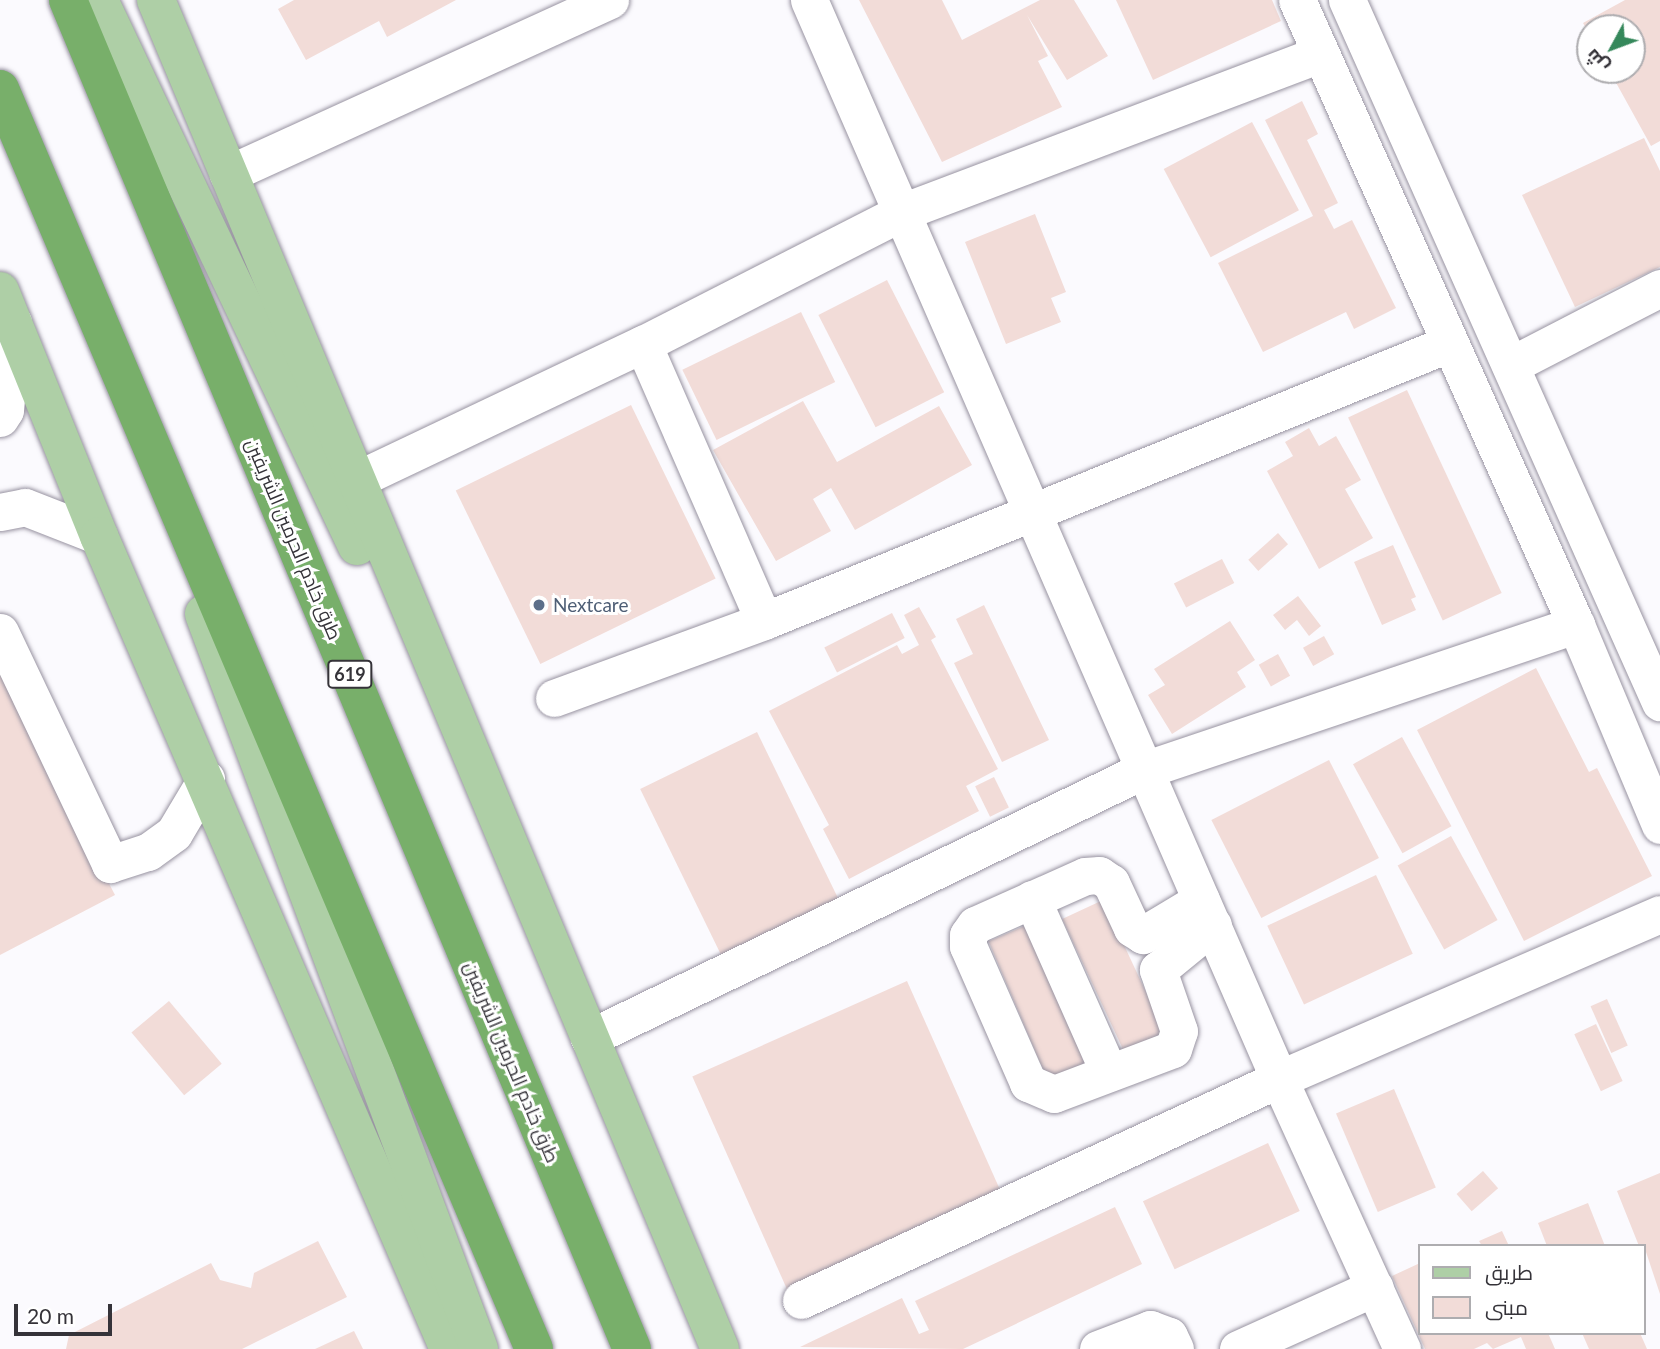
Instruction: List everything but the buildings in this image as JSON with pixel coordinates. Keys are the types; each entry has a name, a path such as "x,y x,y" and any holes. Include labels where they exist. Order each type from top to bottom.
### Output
{"highway":[{"name":"طرق خادم الحرمين الشريفين","path":"68,0 632,1349"},
{"path":"0,89 79,281 534,1349"}],"main road":[{"path":"99,0 589,1038"},
{"path":"156,0 720,1349"},
{"path":"79,281 479,1349"},
{"path":"7,306 99,536 206,779 449,1349"}],"street":[{"path":"228,174 610,0"},
{"path":"809,0 1279,1079 1402,1349"},
{"path":"1297,0 1448,344 1576,625 1660,825"},
{"path":"1347,0 1660,702"},
{"path":"356,480 643,344 901,212 1320,54"},
{"path":"1511,365 1660,288"},
{"path":"0,418 5,410 7,306"},
{"path":"643,344 764,621"},
{"path":"554,698 764,621 1032,510 1448,344"},
{"path":"0,512 25,507 99,536"},
{"path":"589,1038 1144,770 1576,625"},
{"path":"0,632 110,864 148,852 174,832 206,779"},
{"path":"1099,875 1111,883 1132,928 1143,935 1207,913 1158,970 1179,1041 1173,1049 1054,1094 1028,1083 968,946 968,935 975,925 1084,876 1099,875"},
{"path":"1032,899 1109,1073"},
{"path":"800,1300 1279,1079 1660,914"},
{"path":"1238,1349 1375,1287"},
{"path":"1098,1349 1150,1329 1169,1336 1175,1349"}],"place":[{"name":"Nextcare","path":"539,605"}]}
